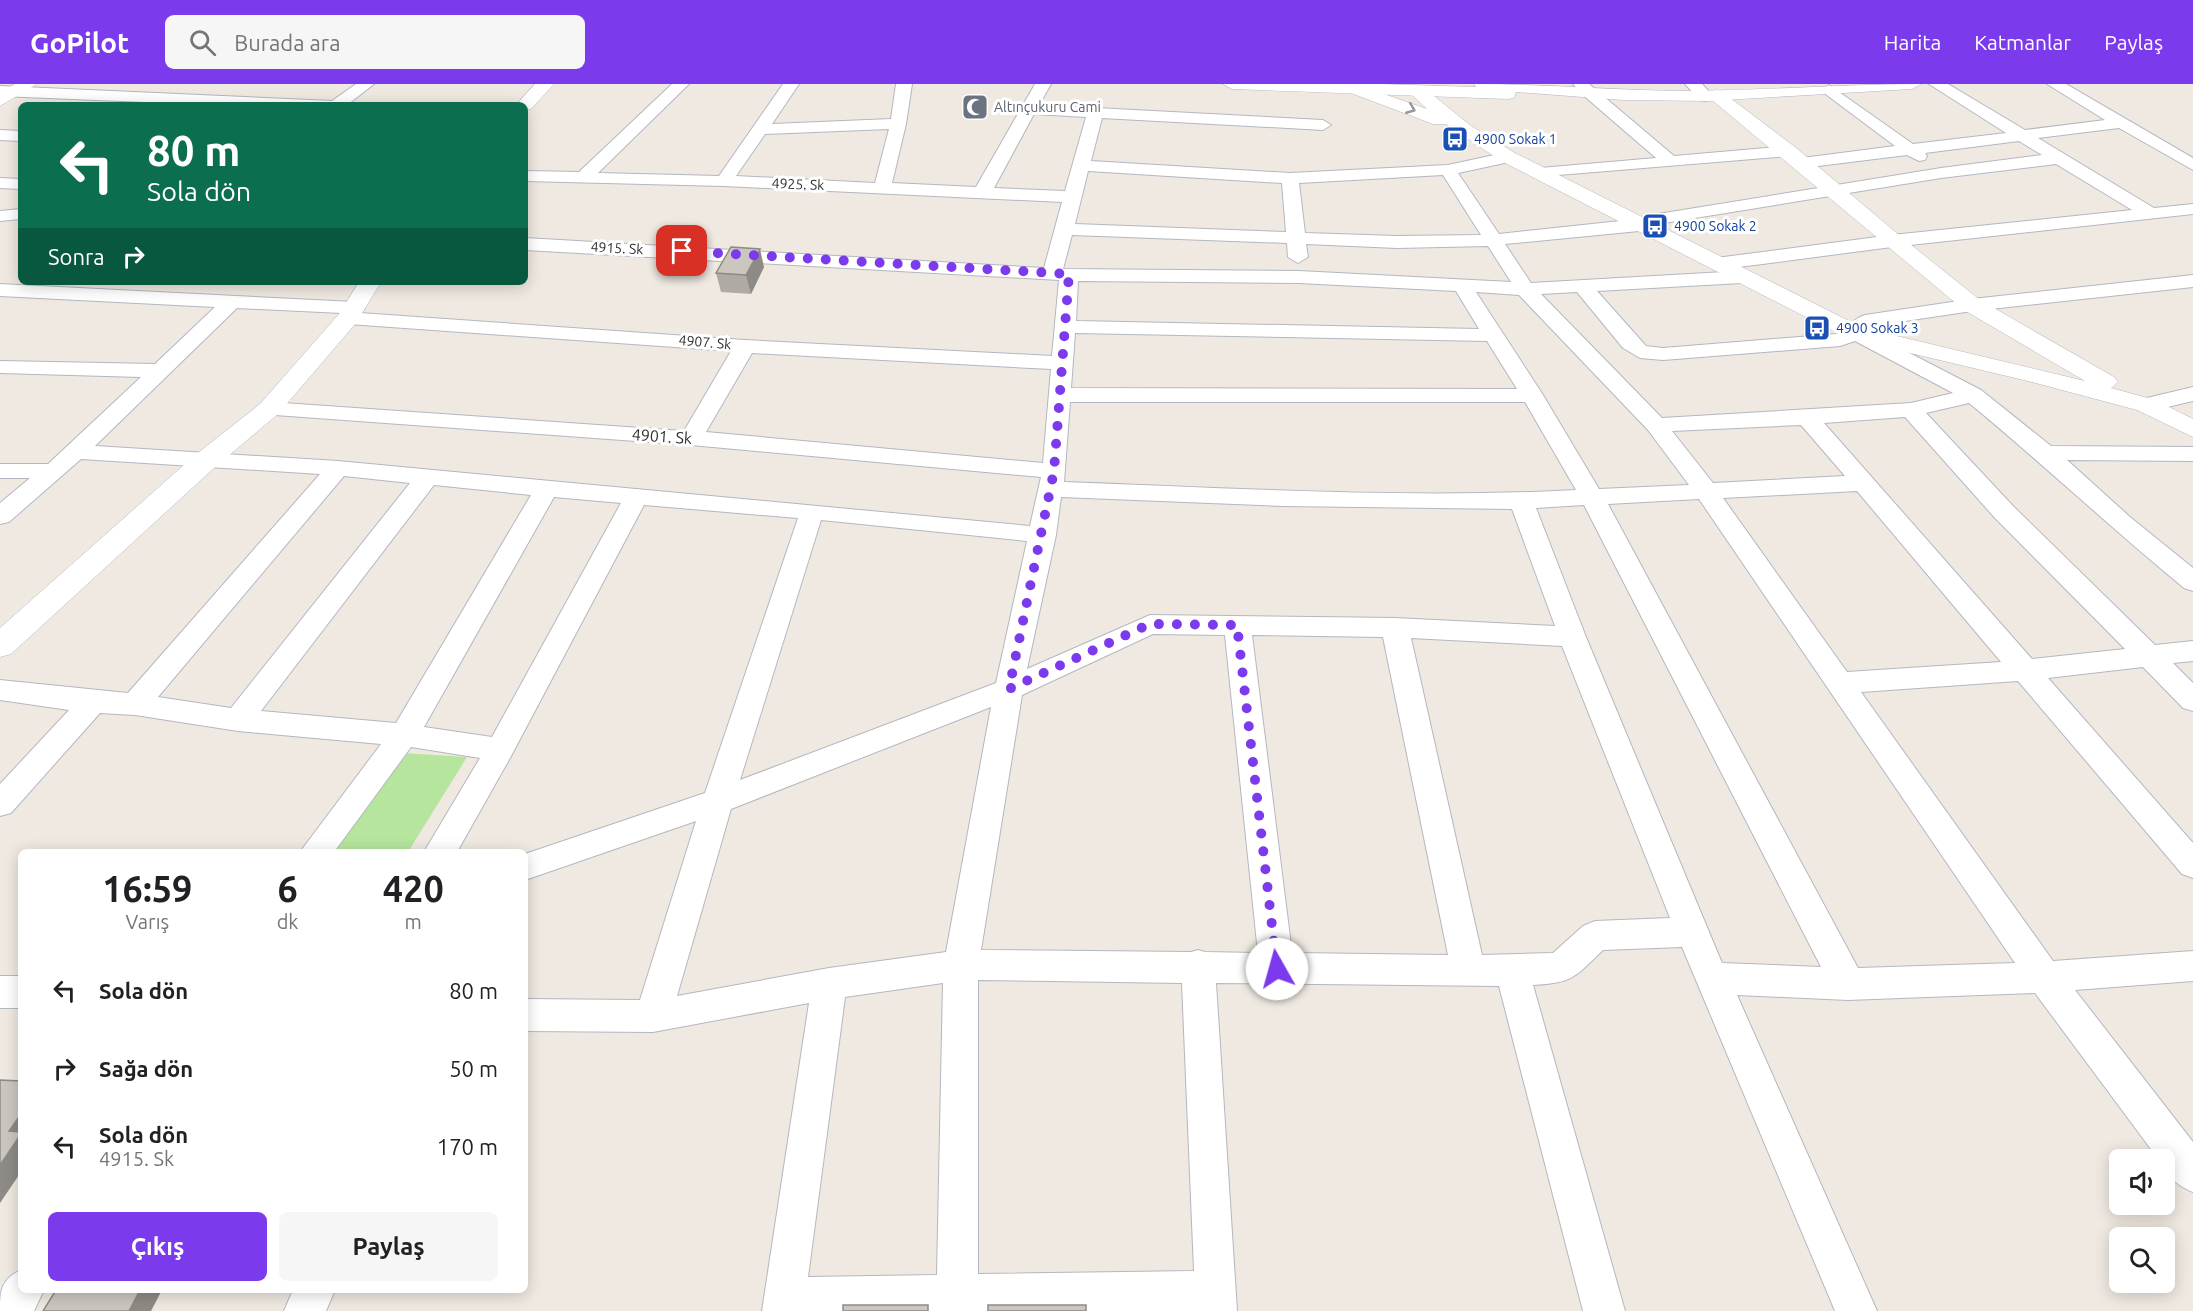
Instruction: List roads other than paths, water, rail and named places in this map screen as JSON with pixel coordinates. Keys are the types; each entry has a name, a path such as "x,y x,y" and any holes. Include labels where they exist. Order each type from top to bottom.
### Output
{"street":[{"path":"341,102 366,84"},
{"path":"528,102 545,84"},
{"path":"584,177 681,84"},
{"path":"724,181 791,84"},
{"path":"882,188 898,124 904,84"},
{"path":"982,193 1043,84"},
{"path":"1232,84 1357,88 1585,88 1671,162"},
{"path":"1483,84 1704,92 1789,88 1829,90 1912,84"},
{"path":"1937,84 2148,212"},
{"path":"2055,84 2193,165"},
{"path":"1357,88 1464,130"},
{"path":"1412,88 1464,130 1502,153 1540,173 1648,222 1716,264 1973,395 2045,453 2121,523 2193,582"},
{"path":"1454,88 1467,118 1502,153"},
{"path":"267,102 281,90"},
{"path":"1829,90 1941,172"},
{"path":"11,92 223,102"},
{"path":"1704,92 1795,157 1892,242 1972,305 2146,405 2193,429"},
{"path":"1031,109 1323,125"},
{"path":"958,1302 961,965 1009,689 1043,535 1052,480 1066,327 1061,274 1063,230 1095,113"},
{"path":"1540,173 1671,162 1911,150 2123,123"},
{"path":"760,129 898,124"},
{"path":"0,135 18,136"},
{"path":"1079,165 1290,178 1448,170 1502,153"},
{"path":"1063,230 1298,240 1492,240 1648,222 1941,172 2061,158"},
{"path":"1448,170 1525,289 1656,425 1707,491 2044,977 2193,1173"},
{"name":"4925. Sk","path":"528,176 724,181 1071,196"},
{"path":"1290,178 1298,240 1299,277"},
{"path":"0,183 18,184"},
{"path":"1716,264 2148,212 2193,209"},
{"path":"0,216 18,214"},
{"name":"4915. Sk","path":"528,244 1061,274 1299,277 1525,289 1742,277"},
{"path":"1,290 18,280"},
{"path":"1582,286 1630,345 1640,352 1663,354 1840,340 1855,333 1865,321 1972,305 2193,281"},
{"path":"1461,284 1532,395 1593,499 1848,984"},
{"path":"102,296 116,285"},
{"path":"0,516 76,452 225,303 238,285"},
{"path":"0,646 204,462 269,409 352,313 368,285"},
{"name":"4907. Sk","path":"1,290 225,303 745,346 1062,363"},
{"path":"1066,327 1492,335"},
{"path":"1855,333 2034,375 2146,405 2193,394"},
{"path":"691,438 745,346"},
{"path":"0,367 159,371"},
{"path":"1060,395 1272,398 1532,395"},
{"path":"1656,425 1807,418 1911,410 1973,395"},
{"name":"4901. Sk","path":"269,409 691,438 1052,480 1282,498 1521,501 1862,483"},
{"path":"1911,410 2004,512 2193,700"},
{"path":"1807,418 2027,670 2193,865"},
{"path":"76,452 204,462 338,468 547,489 812,511 1043,535"},
{"path":"2045,453 2193,454"},
{"path":"135,704 338,468"},
{"path":"0,471 54,471"},
{"path":"238,720 428,476"},
{"path":"318,849 404,735 547,489"},
{"path":"442,849 500,750 637,495"},
{"path":"1521,501 1572,637 1692,932 1856,1311"},
{"path":"653,1016 718,801 812,511"},
{"path":"528,866 718,801 1009,689 1150,624 1395,628 1572,637"},
{"path":"1237,625 1277,969"},
{"path":"1395,628 1468,970"},
{"path":"1839,683 2027,670 2148,654 2193,651"},
{"path":"0,690 93,702 135,704 238,720 404,735 500,750"},
{"path":"0,804 93,702"},
{"path":"528,1015 653,1016 829,984 961,965 1198,965 1277,969 1468,970 1561,968 1595,936 1692,932"},
{"path":"829,984 785,1305 1216,1301 1198,965"},
{"path":"1713,978 1848,984 2044,977 2193,966"},
{"path":"1512,970 1604,1311"},
{"path":"0,992 18,992"},
{"path":"10,1311 21,1293"},
{"path":"305,1311 313,1293"}],"place":[{"name":"Altınçukuru Cami","path":"975,107"},
{"name":"4900 Sokak 1","path":"1455,139"},
{"name":"4900 Sokak 2","path":"1655,226"},
{"name":"4900 Sokak 3","path":"1817,328"}]}
